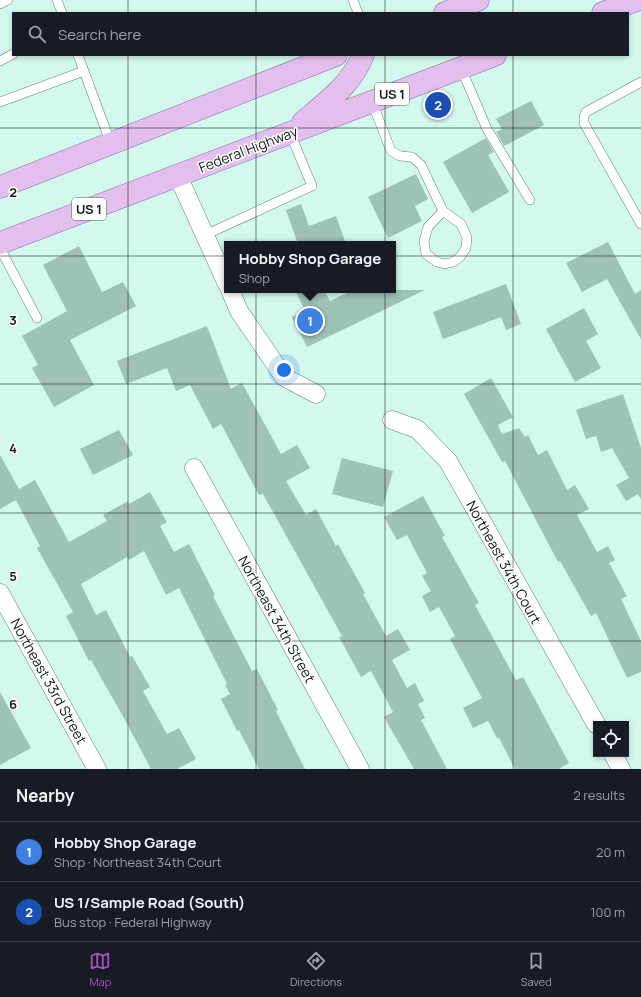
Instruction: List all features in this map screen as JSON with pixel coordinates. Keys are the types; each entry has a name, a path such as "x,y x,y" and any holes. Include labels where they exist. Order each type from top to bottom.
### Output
{"main road":[{"path":"448,12 478,0"},
{"path":"606,12 637,0"},
{"path":"0,187 333,56"},
{"path":"290,133 338,92 359,66 364,56"},
{"name":"Federal Highway","path":"0,243 492,56"}],"street":[{"path":"178,176 224,277"},
{"path":"231,293 240,311 284,377 316,394"},
{"name":"Northeast 34th Court","path":"392,420 417,429 448,461 594,721"},
{"name":"Northeast 34th Street","path":"194,468 360,769"},
{"name":"Northeast 33rd Street","path":"0,593 97,769"},
{"path":"615,757 621,769"}],"lane":[{"path":"0,4 8,0"},
{"path":"57,0 62,12"},
{"path":"353,0 358,12"},
{"path":"0,60 12,54"},
{"path":"78,56 111,144"},
{"path":"461,68 487,129 530,200"},
{"path":"0,102 84,71"},
{"path":"641,82 586,112 584,116 584,123 641,224"},
{"path":"372,102 391,150 400,156 412,157 421,165 443,211 461,224 467,237 466,248 460,257 453,262 445,264 437,262 426,254 424,241 428,227 443,211"},
{"path":"205,234 312,186 290,133"},
{"path":"0,248 37,318"}],"building":[{"path":"531,101 544,125 504,146 496,132 502,129 496,119"},
{"path":"486,138 494,152 488,155 509,192 472,213 443,162"},
{"path":"416,174 428,199 415,206 422,221 388,238 368,197"},
{"path":"301,204 309,226 336,216 345,241 297,241 286,210"},
{"path":"608,242 635,294 641,290 641,339 607,279 582,292 566,263"},
{"path":"79,246 102,292 123,282 136,306 70,340 94,385 54,407 32,368 38,365 22,336 67,311 43,265"},
{"path":"506,284 521,324 506,330 501,317 443,339 433,312"},
{"path":"396,290 425,290 307,347 292,317 305,311 296,293 326,293 330,301 347,293 396,293"},
{"path":"584,308 598,334 586,341 601,368 575,382 546,329"},
{"path":"207,326 231,389 242,383 281,454 297,445 310,468 286,481 306,515 316,509 336,546 338,544 365,593 363,594 386,636 398,629 410,650 392,660 407,688 415,683 424,701 418,704 425,718 421,720 447,769 414,769 384,717 393,712 371,671 361,677 339,637 342,636 263,494 259,495 221,424 213,429 190,385 176,391 167,368 126,384 117,361"},
{"path":"491,378 513,417 498,425 502,434 519,428 525,437 528,435 538,455 547,450 567,490 575,485 589,509 577,515 597,552 608,546 615,560 609,563 627,596 621,599 641,641 641,672 627,678 596,613 591,616 560,561 558,562 505,461 502,462 464,394"},
{"path":"623,394 641,448 641,499 638,494 626,501 616,485 629,478 612,448 601,452 596,436 586,439 576,410"},
{"path":"119,430 133,455 93,475 80,449"},
{"path":"0,455 19,489 35,480 69,542 107,521 103,515 128,501 129,504 150,492 167,522 160,526 174,552 189,544 215,595 213,596 252,671 257,669 305,769 259,769 239,730 237,731 221,699 230,694 225,685 227,684 179,588 166,595 144,551 129,560 127,557 81,584 96,615 106,610 130,657 132,656 150,687 143,691 167,734 179,728 196,759 177,769 151,769 91,660 89,661 66,616 73,612 37,548 40,546 16,500 0,509"},
{"path":"342,458 393,471 383,507 332,494"},
{"path":"423,496 445,536 442,537 479,603 475,605 516,680 523,677 569,763 559,769 515,769 499,738 497,738 488,721 473,728 463,708 482,698 450,639 455,636 439,607 430,612 422,596 431,591 422,576 427,573 407,535 397,540 384,517"},
{"path":"0,692 31,748 0,765"}],"place":[{"name":"US 1/Sample Road (South)","path":"438,105"},
{"name":"Hobby Shop Garage","path":"310,321"}]}
